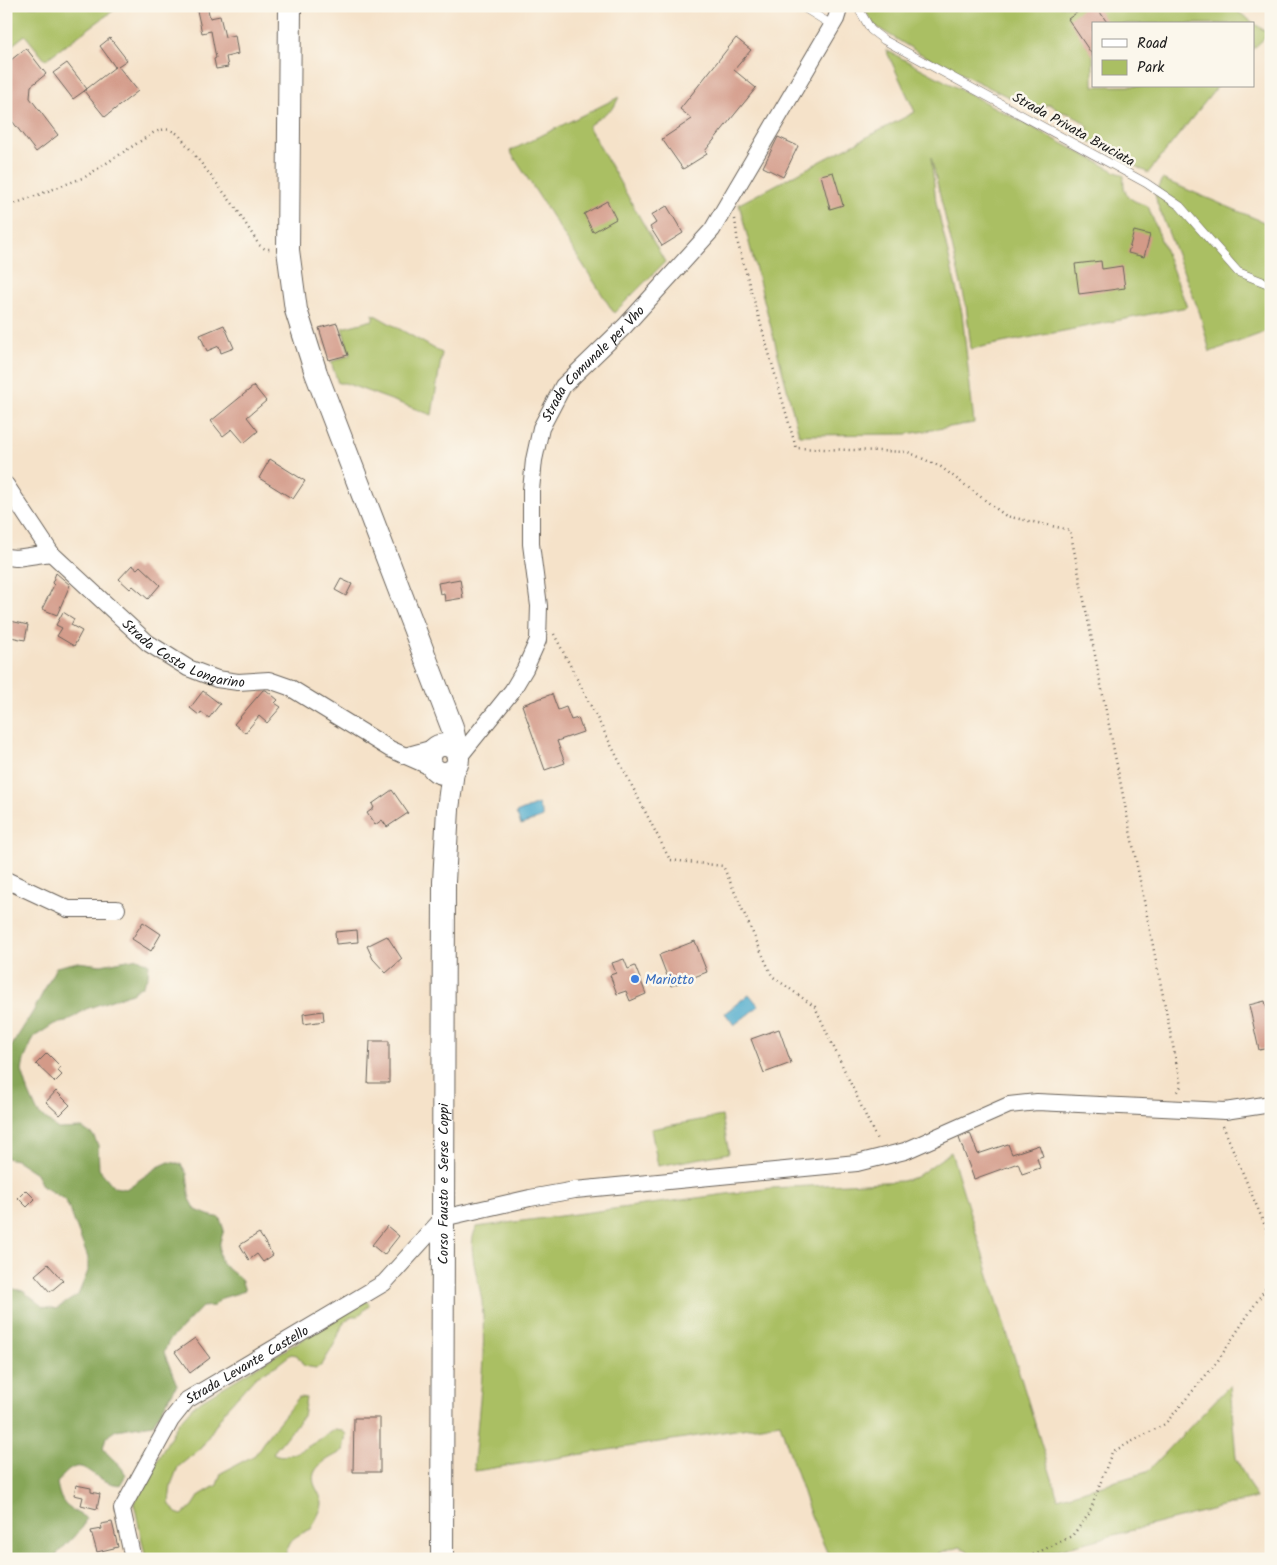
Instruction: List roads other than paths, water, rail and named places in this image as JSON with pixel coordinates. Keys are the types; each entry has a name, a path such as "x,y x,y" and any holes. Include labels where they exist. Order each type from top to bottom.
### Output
{"street":[{"path":"290,6 288,250 296,310 316,373 452,727 444,759"},
{"name":"Strada Comunale per Vho","path":"444,759 512,691 526,669 538,640 539,606 531,544 531,490 534,460 541,428 563,386 625,326 712,230 832,25 840,6"},
{"name":"Strada Costa Longarino","path":"6,486 51,553 148,643 188,668 217,679 238,682 269,680 289,687 390,749 405,756 444,759"},
{"path":"6,556 16,558 51,553"},
{"name":"Corso Fausto e Serse Coppi","path":"442,1559 444,882 448,809 440,790 444,759"},
{"path":"6,880 68,909 117,909"},
{"path":"443,1218 530,1198 575,1190 857,1163 905,1151 1009,1105 1020,1103 1037,1102 1216,1111 1244,1109 1271,1104"},
{"name":"Strada Levante Castello","path":"133,1559 122,1509 171,1420 188,1400 384,1283 443,1218"}],"lane":[{"path":"801,6 832,25"},
{"name":"Strada Privata Bruciata","path":"856,6 871,30 884,40 1146,183 1180,206 1238,272 1271,285"}],"water":[{"path":"538,804 543,817 521,825 516,813"},
{"path":"749,994 759,1006 734,1025 725,1013"}],"place":[{"name":"Mariotto","path":"635,979"}]}
